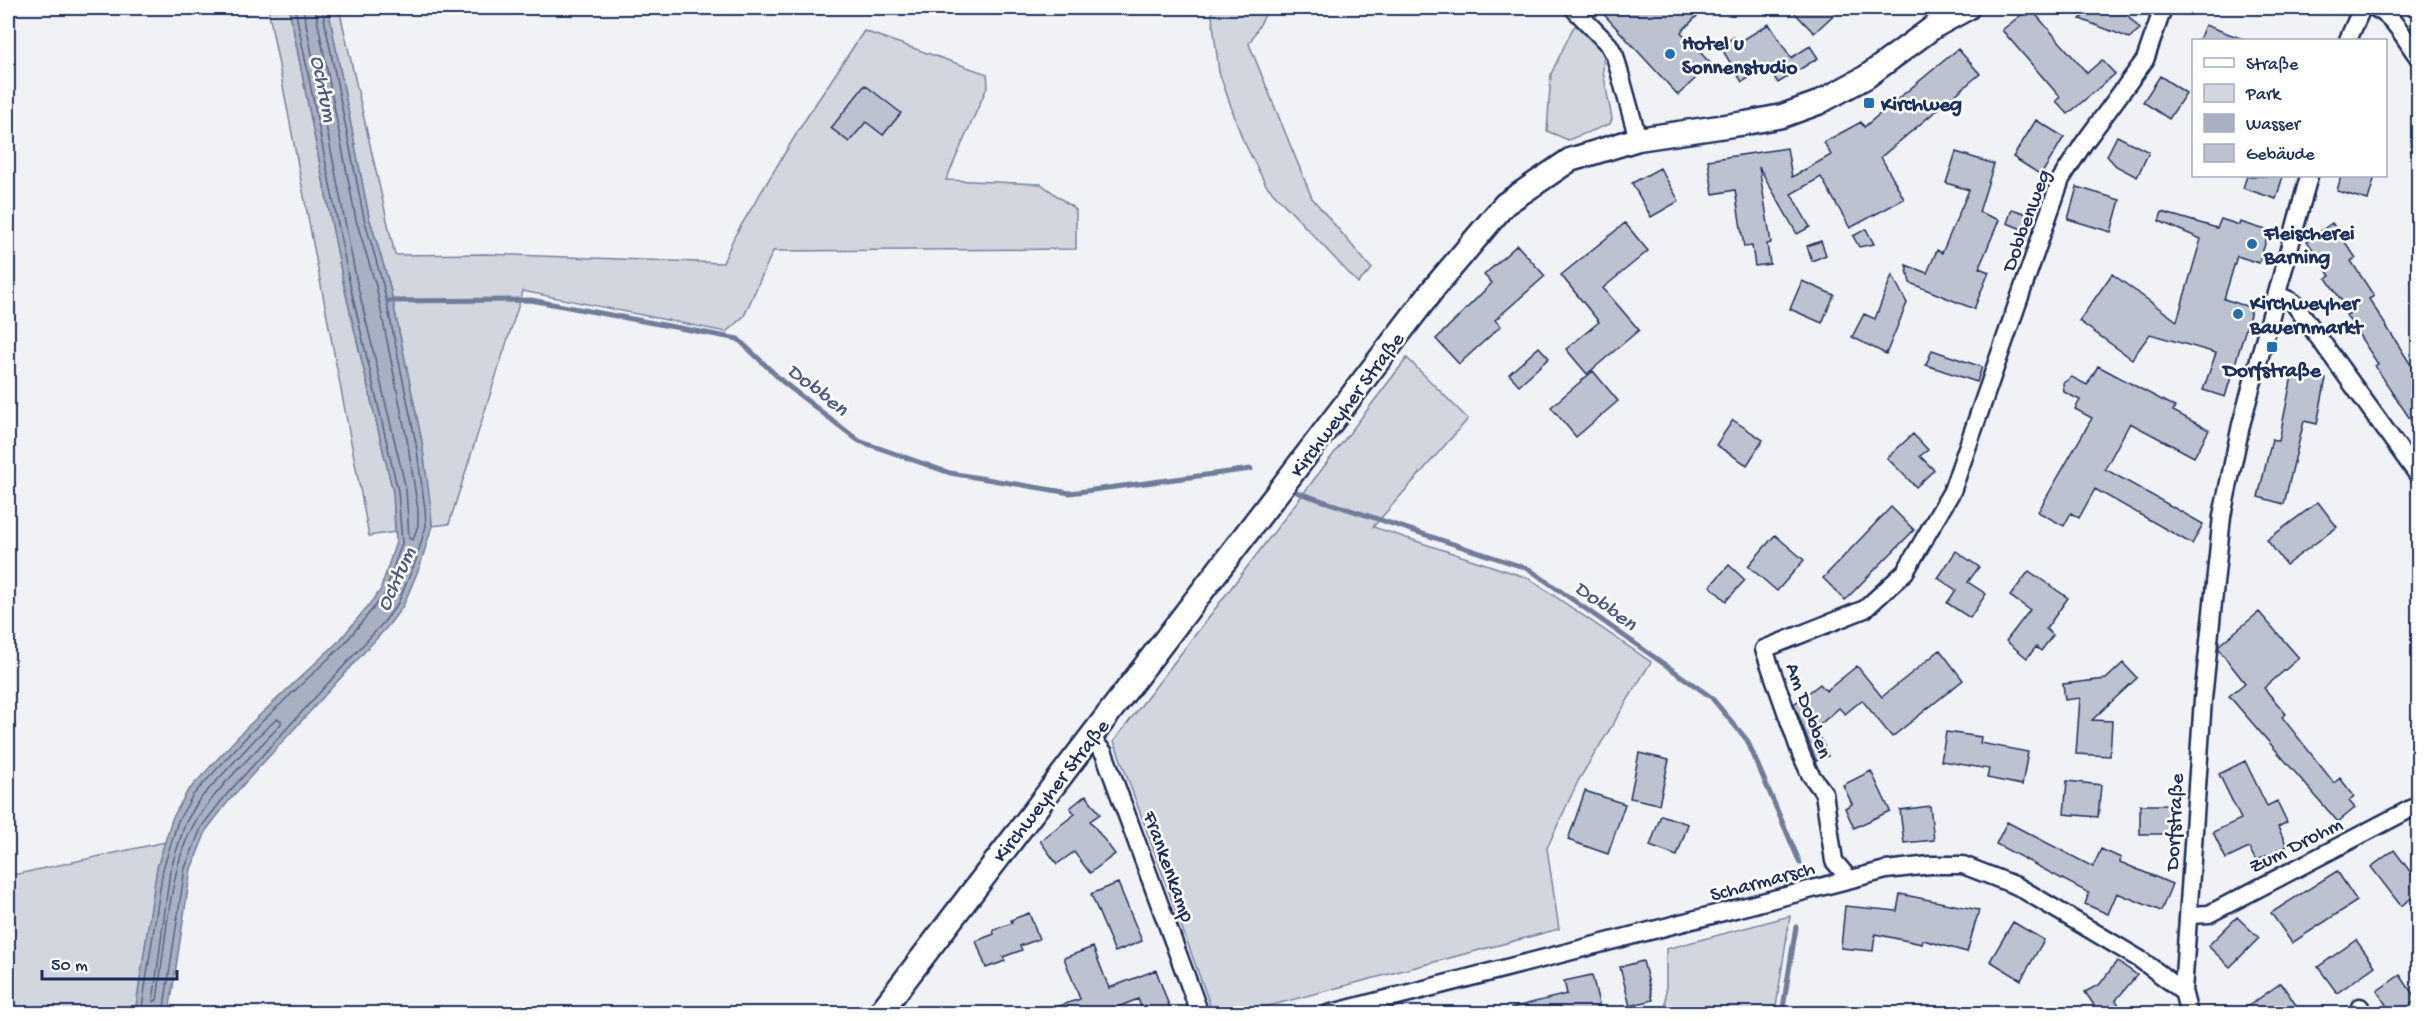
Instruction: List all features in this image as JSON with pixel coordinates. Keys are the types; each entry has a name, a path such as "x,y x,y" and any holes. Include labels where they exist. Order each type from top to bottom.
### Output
{"main road":[{"name":"Kirchweyher Straße","path":"879,1014 1434,288 1505,204 1570,160 1638,139 1782,116 1818,103 1866,77 1935,26 1968,8"}],"street":[{"path":"1573,8 1609,45 1616,56 1638,139"},
{"name":"Dobbenweg","path":"1974,432 2061,179 2084,142 2145,60 2163,8"},
{"path":"2348,39 2362,8"},
{"path":"2374,8 2382,11 2396,26 2418,57"},
{"name":"Dorfstraße","path":"2189,1014 2183,991 2203,699 2222,516 2241,425 2309,177"},
{"path":"2278,295 2293,302 2418,475"},
{"name":"Am Dobben","path":"1849,879 1834,861 1824,793 1810,774 1801,754 1764,650 1865,609 1905,572 1952,491 1974,432"},
{"name":"Frankenkamp","path":"1091,738 1104,753 1200,1014"},
{"name":"Zum Drohm","path":"2190,915 2209,914 2418,805"},
{"name":"Scharmarsch","path":"1328,1014 1849,879 1886,870 1930,865 1970,867 2017,886 2141,960 2183,991"}],"green space":[{"path":"268,8 289,8 344,286 393,492 395,532 369,536"},
{"path":"328,8 339,8 395,255 486,254 723,263 734,237 803,123 864,31 987,74 988,85 946,180 1041,184 1076,210 1076,249 773,251 744,316 726,332 523,291 449,524 432,526 422,442 389,283 369,217"},
{"path":"1211,8 1269,8 1249,44 1312,198 1372,269 1358,283 1266,185 1242,138 1219,72"},
{"path":"1578,24 1604,49 1603,72 1612,119 1610,124 1568,140 1547,131 1551,74 1573,28"},
{"path":"1407,358 1468,419 1373,527 1528,578 1651,662 1578,781 1547,848 1559,929 1242,1013 1213,1013 1114,741"},
{"path":"165,842 157,868 135,1013 8,1013 8,876"},
{"path":"1790,916 1775,1013 1666,1013 1666,949"}],"water":[{"name":"Ochtum","path":"289,8 328,8 369,217 389,283 422,442 432,526 420,566 403,606 388,626 231,798 207,829 191,869 169,1013 135,1013 157,868 172,819 187,792 247,727 340,640 380,591 396,542 393,492 344,286"}],"building":[{"name":"Hotel u Sonnenstudio","path":"1598,8 1705,8 1681,32 1711,64 1678,95"},
{"path":"1790,8 1841,8 1814,33"},
{"path":"2030,8 2087,73 2102,60 2115,74 2068,114 2056,101 2060,97 2002,30"},
{"path":"2093,8 2121,8 2140,29 2129,38 2080,19"},
{"path":"1769,24 1791,58 1810,46 1818,58 1778,83 1770,70 1759,77 1757,73 1742,82 1720,46 1734,37 1738,43"},
{"path":"2205,25 2243,39 2199,39"},
{"path":"1958,49 1980,74 1881,157 1904,199 1850,228 1821,177 1791,194 1810,227 1797,234 1759,167 1771,243 1767,244 1770,264 1755,266 1752,246 1744,247 1735,190 1713,194 1708,160 1787,148 1792,177 1831,155 1824,142 1861,122 1864,127"},
{"path":"2160,76 2186,93 2169,119 2143,102"},
{"path":"865,85 901,113 883,135 866,122 849,142 831,128"},
{"path":"2036,120 2064,137 2041,175 2013,157"},
{"path":"2117,136 2149,152 2137,177 2116,166 2107,156"},
{"path":"1956,152 1994,164 1979,212 1999,220 1979,268 1989,272 1974,309 1910,283 1906,265 1927,273 1937,250 1942,253 1969,190 1946,183"},
{"path":"1660,168 1679,201 1651,217 1632,183"},
{"path":"2247,177 2283,177 2276,199 2243,188"},
{"path":"2341,177 2375,177 2368,200 2337,191"},
{"path":"2077,187 2120,200 2111,232 2068,219"},
{"path":"2012,209 2033,216 2027,231 2007,223"},
{"path":"2162,212 2217,228 2221,219 2269,231 2259,263 2237,256 2224,299 2252,308 2225,397 2203,390 2216,353 2150,334 2132,359 2079,321 2112,274 2177,321 2201,239 2159,221"},
{"path":"1625,223 1648,251 1603,288 1639,330 1587,374 1566,349 1599,322 1561,275"},
{"path":"2332,223 2356,258 2351,261 2374,296 2369,299 2418,376 2418,431 2375,366 2378,364 2346,315 2350,313 2326,278 2330,276 2307,241"},
{"path":"1866,229 1874,244 1859,247 1853,236"},
{"path":"1821,241 1826,255 1812,261 1807,246"},
{"path":"1517,245 1545,276 1495,320 1501,326 1459,364 1436,339 1492,283 1484,275"},
{"path":"1892,275 1907,303 1886,354 1852,337 1864,314 1875,319"},
{"path":"1802,281 1834,295 1822,323 1790,309"},
{"path":"1539,347 1549,358 1519,385 1509,374"},
{"path":"1932,350 1982,367 1977,382 1926,365"},
{"path":"2098,366 2175,407 2173,411 2209,430 2194,457 2130,423 2105,469 2203,524 2192,544 2095,489 2079,518 2071,513 2064,526 2038,512 2092,418 2075,409 2080,400 2064,392 2063,383 2072,377 2087,385"},
{"path":"1593,371 1618,401 1576,437 1551,407"},
{"path":"2293,371 2326,378 2317,424 2304,421 2284,504 2258,497 2272,439 2279,441"},
{"path":"1733,420 1763,440 1747,465 1716,445"},
{"path":"1913,434 1928,450 1920,456 1934,470 1916,487 1887,458"},
{"path":"2318,502 2337,527 2286,565 2267,540"},
{"path":"1891,507 1914,530 1845,600 1823,578"},
{"path":"1775,535 1804,560 1777,591 1748,566"},
{"path":"1956,551 1979,567 1968,582 1986,594 1970,618 1947,603 1956,590 1938,578"},
{"path":"1729,565 1745,580 1726,601 1710,586"},
{"path":"2029,571 2068,598 2046,629 2053,635 2041,651 2036,647 2027,658 2006,641 2030,610 2010,596"},
{"path":"2259,612 2299,658 2264,688 2286,714 2282,717 2334,783 2340,778 2354,796 2349,801 2355,808 2338,822 2229,696 2245,683 2219,650 2219,645"},
{"path":"1940,650 1963,680 1892,737 1862,700 1845,714 1839,708 1816,728 1828,756 1816,761 1794,704 1820,684 1826,691 1857,666 1882,697"},
{"path":"2123,663 2137,678 2092,720 2112,721 2110,756 2076,754 2080,698 2065,700 2063,684 2106,679"},
{"path":"1946,732 1981,737 1980,743 2028,752 2022,785 1987,778 1989,769 1941,761"},
{"path":"1639,753 1669,760 1659,804 1630,798"},
{"path":"2245,761 2267,806 2277,801 2287,822 2278,827 2287,846 2256,861 2249,848 2226,859 2213,832 2241,819 2219,774"},
{"path":"1871,771 1890,811 1854,828 1845,808 1852,804 1843,785"},
{"path":"2067,781 2101,785 2098,817 2064,814"},
{"path":"1585,791 1625,804 1608,854 1568,840"},
{"path":"1086,795 1100,814 1090,821 1115,854 1090,873 1074,852 1057,864 1040,841 1075,814 1070,808"},
{"path":"2140,805 2174,805 2175,834 2140,834"},
{"path":"1930,806 1934,840 1904,843 1900,810"},
{"path":"1661,815 1688,824 1677,856 1650,846"},
{"path":"2007,822 2093,867 2101,849 2121,858 2120,862 2172,884 2161,911 2117,893 2108,914 2085,904 2089,893 1996,844"},
{"path":"2394,850 2418,882 2418,893 2401,906 2371,867"},
{"path":"2337,871 2357,901 2292,943 2271,913"},
{"path":"1118,883 1142,941 1115,952 1091,894"},
{"path":"1900,894 1979,910 1967,952 1923,940 1922,944 1875,934 1873,951 1841,948 1845,906 1897,911"},
{"path":"1029,913 1039,939 1020,946 1022,950 1003,957 1005,961 986,968 976,941 994,934 993,930 1012,923 1011,920"},
{"path":"2237,917 2259,938 2230,967 2208,946"},
{"path":"2013,922 2044,940 2021,980 1990,961"},
{"path":"2356,940 2375,966 2337,993 2318,967"},
{"path":"1093,947 1109,988 1156,970 1172,1014 1144,1014 1138,999 1100,1014 1044,1014 1044,1011 1080,999 1064,958"},
{"path":"1643,961 1653,1000 1630,1006 1620,967"},
{"path":"2117,961 2137,975 2116,1000 2124,1014 2100,1014 2085,992 2100,984"},
{"path":"1592,975 1600,1008 1576,1014 1512,1014 1511,1008 1567,994 1564,981"},
{"path":"2400,975 2417,1000 2398,1014 2392,1014 2377,991"},
{"path":"2281,983 2302,1014 2237,1014"}],"waterway":[{"name":"Dobben","path":"388,301 531,300 738,339 783,382 859,441 950,473 1070,493 1251,469"},
{"name":"Dobben","path":"1296,492 1529,569 1711,697 1747,740 1800,863"},
{"name":"Dobben","path":"1782,1014 1796,927"}],"place":[{"name":"Hotel u Sonnenstudio","path":"1670,54"},
{"name":"Kirchweg","path":"1869,103"},
{"name":"Fleischerei Barning","path":"2252,244"},
{"name":"Kirchweyher Bauernmarkt","path":"2238,314"},
{"name":"Dorfstraße","path":"2272,347"}]}
